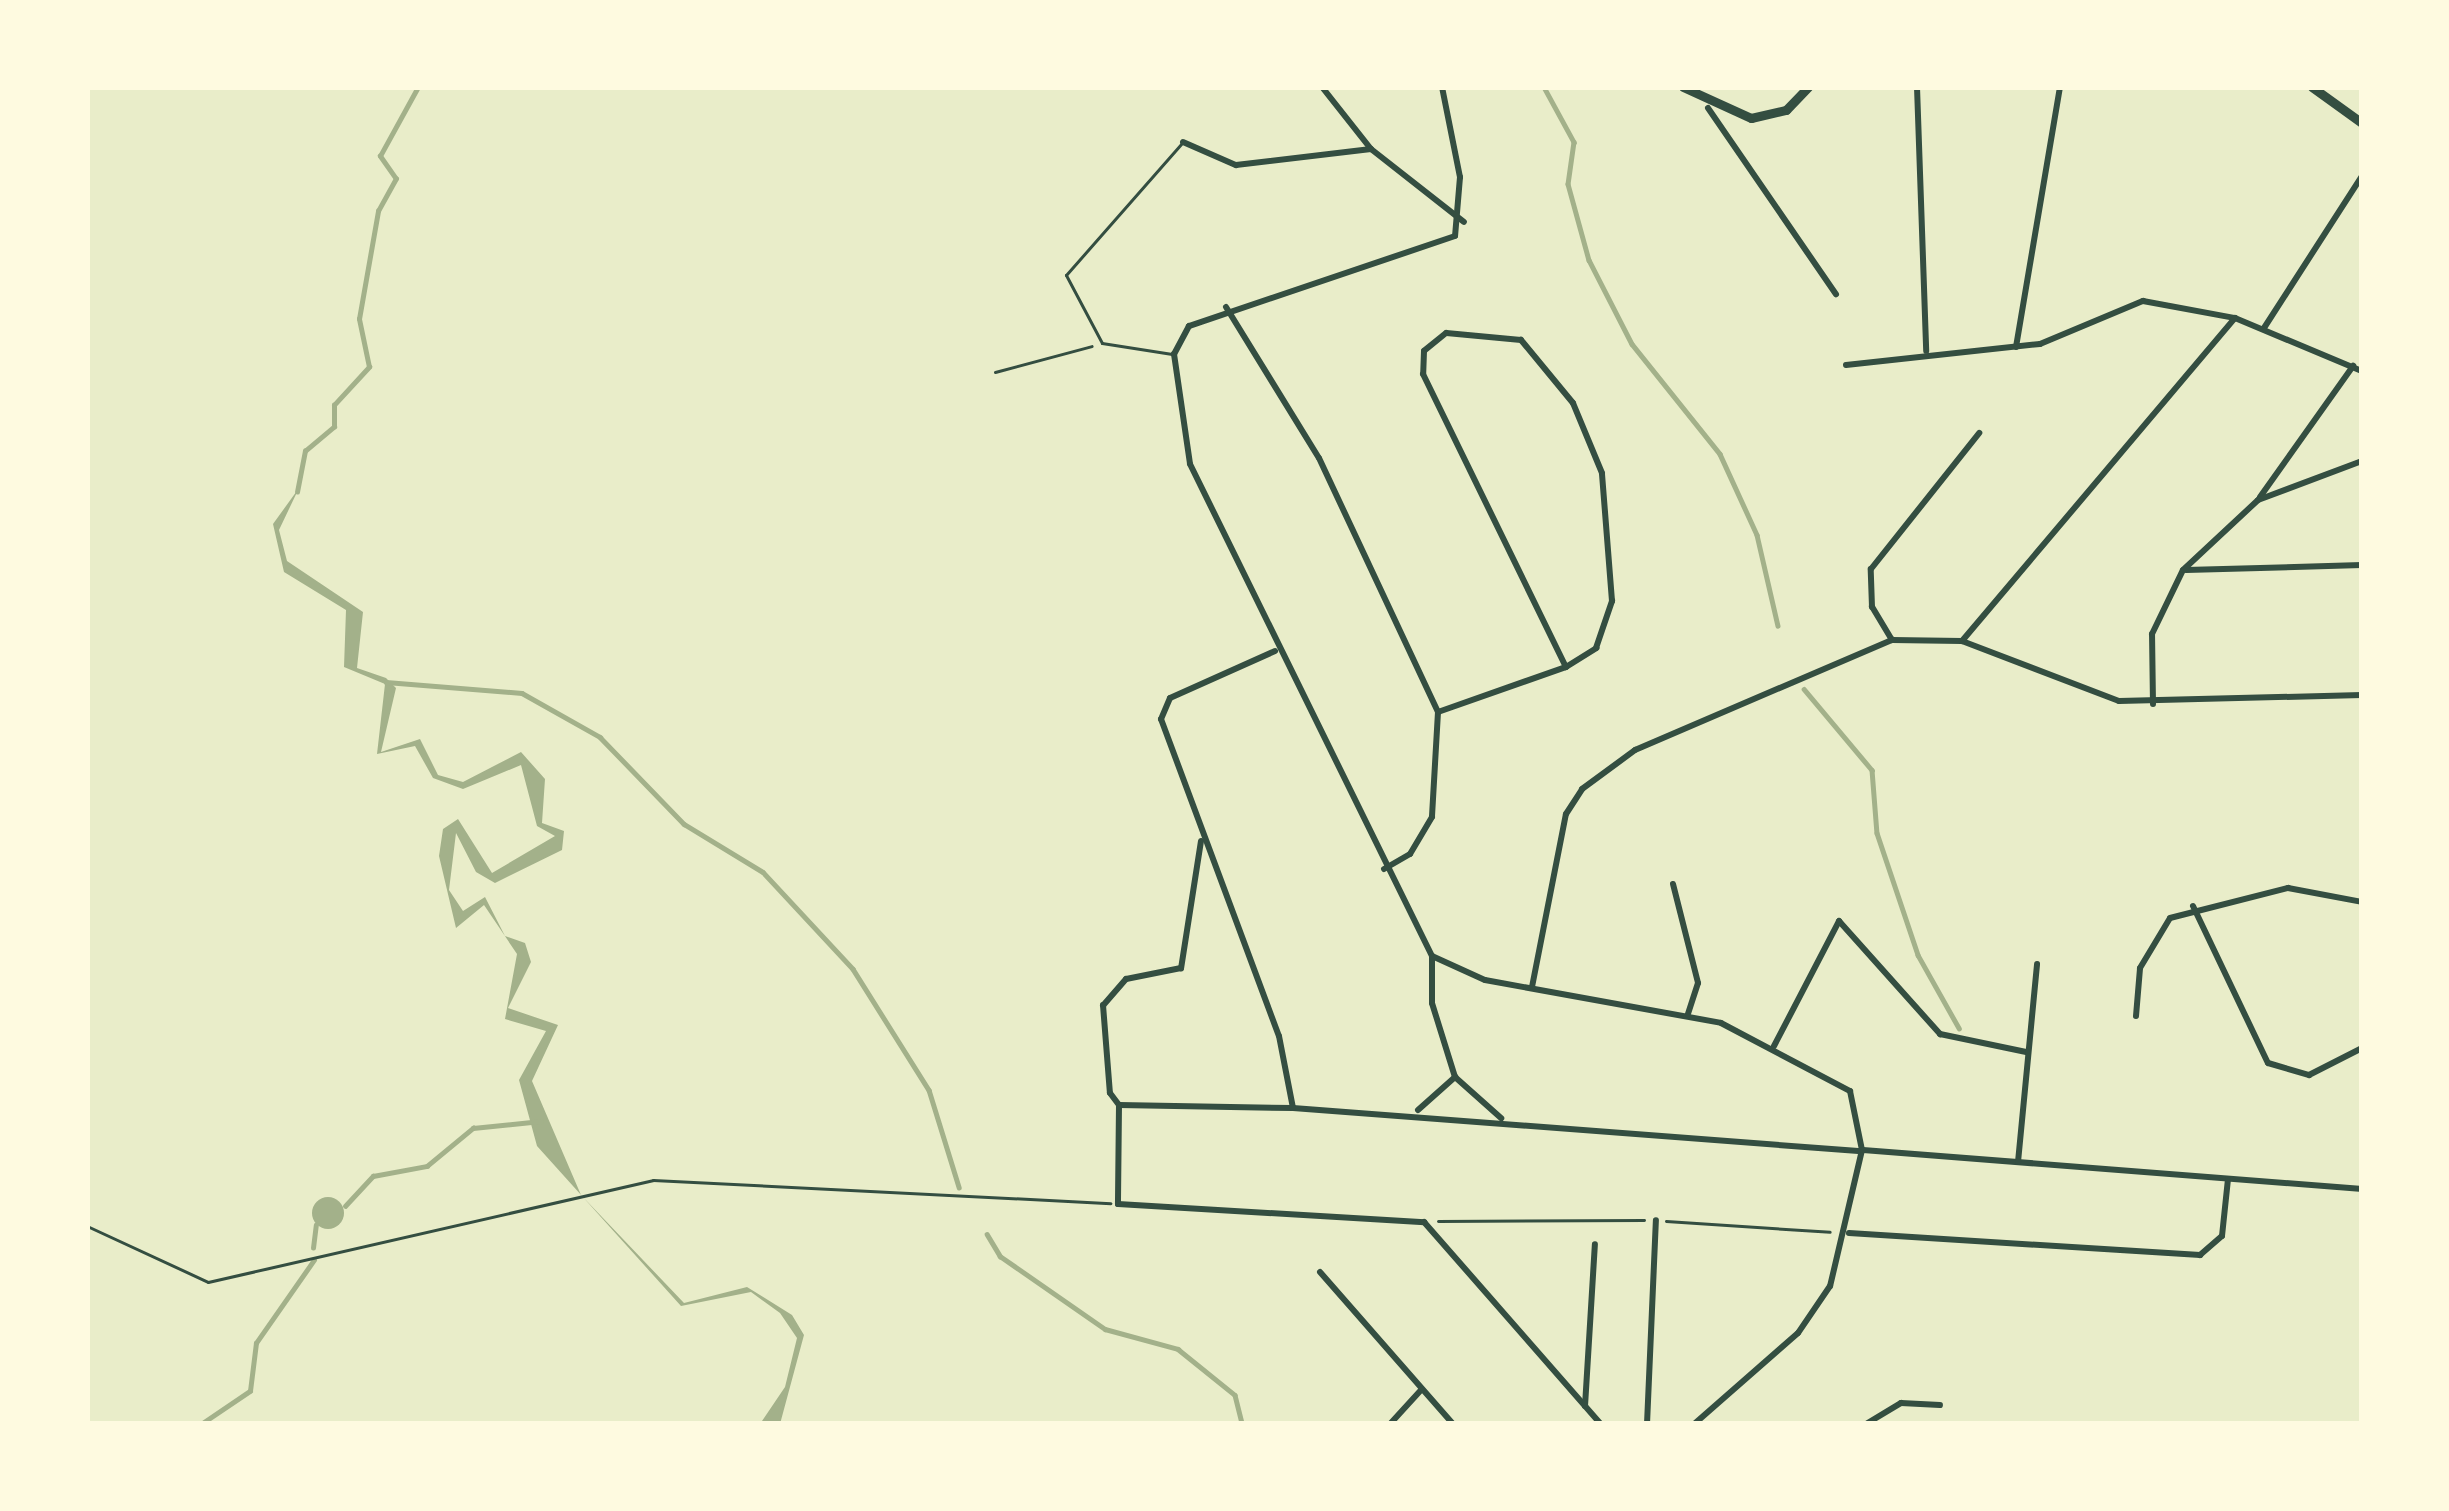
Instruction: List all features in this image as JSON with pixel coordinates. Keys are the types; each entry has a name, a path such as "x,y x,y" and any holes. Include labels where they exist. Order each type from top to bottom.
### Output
{"street":[{"path":"1322,87 1371,149 1464,222"},
{"path":"1442,87 1464,222 1444,247 1226,307 1178,338 1174,354 1201,500 1432,956 1455,1077 1504,1119"},
{"path":"1683,87 1708,108 1836,294"},
{"path":"1708,108 1772,116 1808,87"},
{"path":"1917,87 1926,351"},
{"path":"2016,347 2060,87"},
{"path":"2312,87 2362,123"},
{"path":"1183,142 1236,165 1371,149"},
{"path":"2264,328 2362,176"},
{"path":"1846,364 1926,351 2016,347 2144,301 2235,318 2362,370"},
{"path":"1226,307 1318,458 1438,712 1432,817 1410,854 1384,869"},
{"path":"1962,640 2235,318"},
{"path":"1438,712 1566,668 1596,648 1612,601 1591,435 1521,340 1446,333 1424,351 1423,374 1566,668"},
{"path":"2153,704 2152,634 2183,570 2258,500 2353,366"},
{"path":"1892,640 1871,607 1871,569 1979,434"},
{"path":"2258,500 2362,461"},
{"path":"2183,570 2362,565"},
{"path":"1532,987 1566,814 1582,790 1635,750 1892,640 1962,640 2086,696 2153,704 2362,694"},
{"path":"1275,651 1161,711 1202,837 1279,1036 1293,1108"},
{"path":"1202,837 1181,968 1126,979 1103,1005 1106,1078 1119,1105 1118,1204 1424,1222 1601,1424"},
{"path":"1673,884 1698,983 1688,1015"},
{"path":"2136,1016 2149,946 2193,906 2288,888 2362,902"},
{"path":"2193,906 2268,1064 2291,1077 2362,1048"},
{"path":"1774,1046 1838,921 1940,1034 2026,1052"},
{"path":"1432,956 1456,973 1688,1015 1774,1046 1845,1085 1860,1150 1849,1233 1813,1316 1694,1424"},
{"path":"2018,1162 2036,964"},
{"path":"1413,1113 1455,1077"},
{"path":"1119,1105 1504,1119 2362,1189"},
{"path":"1849,1233 2200,1255 2222,1236 2228,1179"},
{"path":"1647,1424 1656,1220"},
{"path":"1585,1406 1595,1244"},
{"path":"1320,1272 1453,1424"},
{"path":"1390,1424 1421,1390"},
{"path":"1866,1424 1901,1403 1940,1405"},
{"path":"1705,1414 1714,1424"}],"lane":[{"path":"1174,354 1102,343 1066,274 1183,142"}],"path":[{"path":"995,372 1102,343"},
{"path":"87,1226 208,1282 653,1180 896,1201 1118,1204"},
{"path":"1424,1222 1656,1220 1849,1233"}],"shaded area":[{"path":"299,488 279,530 287,561 363,612 357,668 386,678 396,688 381,752 420,739 438,775 463,782 521,752 545,779 542,823 564,831 562,850 495,883 476,872 456,833 449,890 463,911 485,897 505,936 525,943 531,962 508,1008 558,1025 532,1081 581,1195 537,1146 519,1080 546,1031 505,1019 517,954 484,905 456,928 439,856 443,829 458,819 492,873 555,836 537,826 521,765 463,789 433,778 415,746 377,754 385,684 344,667 346,610 284,572 273,524"},
{"path":"328,1197 339,1202 344,1213 339,1224 328,1229 317,1224 312,1213 317,1202"},
{"path":"583,1197 684,1303 747,1287 792,1315 804,1335 780,1424 760,1424 785,1387 797,1338 780,1313 751,1292 681,1306"}],"waterway":[{"path":"297,492 305,451 334,427 334,405 369,367 359,319 378,211 396,179 380,156 418,87"},
{"path":"1544,87 1574,142 1568,184 1589,260 1632,344 1720,454 1757,535 1778,626"},
{"path":"386,682 522,693 600,737 684,824 763,872 853,969 929,1090 959,1187"},
{"path":"1804,689 1872,770 1877,833 1918,955 1959,1028"},
{"path":"345,1206 373,1176 427,1166 473,1128 541,1121"},
{"path":"313,1248 316,1225"},
{"path":"987,1234 1000,1256 1105,1329 1178,1349 1235,1395 1242,1424"},
{"path":"201,1424 250,1391 256,1343 314,1260"}]}
